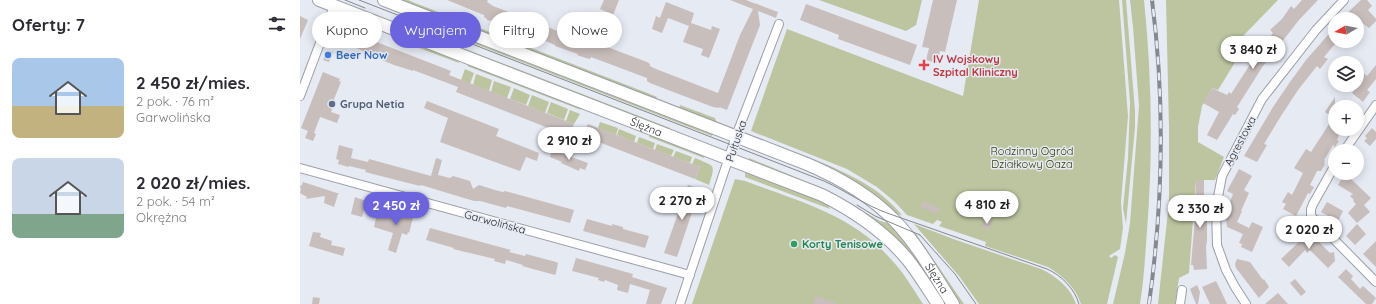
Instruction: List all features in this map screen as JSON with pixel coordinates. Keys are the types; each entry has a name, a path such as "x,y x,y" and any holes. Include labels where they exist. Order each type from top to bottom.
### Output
{"main road":[{"name":"Ślężna","path":"319,0 822,195 840,204 878,230 903,254 938,304"},
{"name":"Ślężna","path":"384,0 736,136 824,171 849,184 870,198 906,233 953,304"}],"street":[{"name":"Agrestowa","path":"1246,304 1226,270 1217,245 1216,207 1222,176 1262,99 1316,30 1344,0"},
{"path":"300,96 334,6"},
{"name":"Pułtuska","path":"680,304 736,136 779,24"},
{"path":"1349,144 1374,110"},
{"name":"Garwolińska","path":"300,168 690,276"},
{"path":"1328,177 1313,204 1311,216 1376,282"},
{"path":"1180,304 1182,290"}],"green space":[{"path":"398,0 408,0 439,12 429,12"},
{"path":"819,0 922,0 916,25 906,31"},
{"name":"Rodzinny Ogród Działkowy Oaza","path":"979,0 1119,0 1128,116 1121,202 1123,228 1120,249 1109,256 1111,258 1115,255 1118,257 1107,304 1081,304 1079,298 1068,282 1048,267 985,246 986,242 939,226 942,222 937,220 933,224 907,215 895,202 877,187 847,169 751,131 787,29 963,96"},
{"path":"1122,0 1126,0 1135,111 1135,127 1126,224 1123,208 1128,158 1130,102"},
{"path":"1130,0 1144,0 1147,29 1151,116 1149,202 1140,304 1113,304 1125,253 1130,223 1139,106"},
{"path":"1166,0 1278,0 1244,35 1230,53 1234,60 1234,64 1218,90 1212,88 1202,106 1198,127 1198,142 1224,157 1215,180 1196,180 1189,273 1179,278 1175,304 1158,304 1169,202"},
{"path":"481,28 489,32 489,35 481,32"},
{"path":"481,43 489,46 489,48 495,48 714,132 712,136 481,46"},
{"path":"419,48 429,48 458,60 459,63"},
{"path":"454,48 463,48 670,128 669,131"},
{"path":"523,48 531,48 657,97 656,99"},
{"path":"473,65 580,107 581,110 467,66"},
{"path":"465,69 474,73 470,84 461,80"},
{"path":"476,74 492,80 489,91 473,85"},
{"path":"494,81 511,87 507,98 491,92"},
{"path":"514,88 530,95 526,105 510,99"},
{"path":"532,95 549,102 545,113 528,106"},
{"path":"551,102 568,109 564,120 547,113"},
{"path":"680,105 715,118 717,123 679,109"},
{"path":"570,110 580,114 574,124 566,121"},
{"path":"600,122 618,128 616,135 598,128"},
{"path":"619,129 636,136 634,142 617,135"},
{"path":"650,134 705,155 704,158 649,137"},
{"path":"639,137 655,143 653,149 637,143"},
{"path":"758,138 816,160 859,180 880,194 902,215 895,214 867,189 841,173 757,139"},
{"path":"657,144 674,150 671,156 655,150"},
{"path":"676,151 692,157 690,163 673,157"},
{"path":"695,158 712,167 713,173 709,185 695,179 700,167 692,164"},
{"path":"749,158 829,191 880,221 891,224 907,243 948,304 944,304 893,236 748,161"},
{"path":"745,171 827,203 830,209 745,177"},
{"name":"Korty Tenisowe","path":"735,179 745,181 802,202 839,219 856,229 872,241 892,261 923,304 692,304"},
{"path":"914,224 1041,269 1052,275 1067,288 1076,304 979,304 959,276"},
{"path":"911,232 916,234 964,304 960,304"}],"building":[{"path":"447,0 488,0 487,2 493,6 508,12 489,12 489,20 484,17 481,12 477,12"},
{"path":"604,0 619,0 614,12 606,12 600,9"},
{"path":"730,0 746,0 778,12 776,18 758,11 760,25 727,110 719,107 713,107 650,83 647,81 647,78 591,57 590,59 577,55 578,54 561,48 610,48 647,62 650,66 656,69 718,93 740,35 753,9"},
{"path":"933,0 957,0 945,52 940,51 937,63 926,60 929,48 922,47"},
{"path":"1302,0 1318,0 1299,20 1263,66 1237,107 1239,109 1235,115 1233,114 1217,140 1207,135 1219,112 1203,103 1212,88 1227,95 1229,92 1231,94 1273,33 1270,30 1282,19 1291,6 1294,9"},
{"path":"1361,0 1367,0 1372,6 1368,10 1376,21 1369,28 1364,24 1364,12 1348,12"},
{"path":"666,2 694,13 691,23 711,30 712,26 720,29 709,58 701,55 703,49 683,42 689,26 668,18 662,33 652,29 656,16 660,18"},
{"path":"806,4 917,45 910,65 838,39 839,35 800,20"},
{"path":"300,16 308,20 300,39"},
{"path":"549,28 557,31 557,47 549,42"},
{"path":"1328,35 1328,48 1332,48 1324,57 1328,59 1320,69 1317,66 1298,90 1264,144 1267,145 1257,162 1244,156 1273,107 1306,60"},
{"path":"382,44 451,71 449,75 574,124 569,136 456,92 458,87 413,70 394,65 367,54 366,52 356,48 382,48"},
{"path":"327,50 333,52 329,62 323,60"},
{"path":"1376,65 1376,79 1367,90 1370,92 1364,101 1361,100 1352,93 1364,92 1364,74 1367,76"},
{"path":"323,72 340,79 339,81 341,82 334,99 331,112 340,115 337,123 320,117 314,133 316,134 313,141 305,138 308,131 301,128"},
{"path":"427,101 499,129 496,136 539,153 537,161 526,157 520,171 440,142 448,118 424,108"},
{"path":"1328,108 1328,114 1325,112"},
{"path":"588,124 700,167 695,179 583,136"},
{"path":"1328,126 1328,136 1339,136 1337,140 1339,141 1337,144 1328,144 1328,153 1324,160 1325,164 1321,171 1317,171 1310,185 1314,187 1310,194 1308,193 1296,216 1283,209 1286,204 1282,202 1288,192 1292,195 1303,173 1294,168 1306,149 1311,152"},
{"path":"1372,128 1376,132 1376,139 1370,146 1364,141 1367,138 1365,136"},
{"path":"339,145 353,149 351,158 368,162 369,159 431,176 436,158 442,160 438,175 450,178 453,176 470,181 473,189 479,185 574,210 570,223 507,206 506,208 480,201 474,201 421,185 420,186 365,172 366,170 338,164 339,160 336,159"},
{"path":"552,150 588,163 585,170 580,168 579,171 550,157"},
{"path":"1239,169 1252,176 1244,190 1249,193 1237,222 1249,228 1252,222 1263,227 1252,252 1241,247 1242,244 1239,243 1243,234 1227,227 1226,219 1228,213 1226,212 1233,194 1227,191"},
{"path":"1196,180 1204,180 1204,203 1207,203 1207,269 1194,270 1193,265 1191,265 1196,206"},
{"path":"1341,180 1352,180 1371,198 1364,205 1370,212 1357,223 1348,213 1356,204 1350,196 1353,194 1338,185"},
{"path":"303,182 340,194 338,194 334,207 324,203 325,196 306,199 307,197 300,193 300,186"},
{"path":"688,185 700,189 677,257 664,253"},
{"path":"355,197 370,204 368,211 364,210 362,217 351,214"},
{"path":"923,201 940,208 938,214 920,207"},
{"path":"1327,202 1343,211 1338,221 1321,212"},
{"path":"401,207 413,211 414,214 409,233 408,232 407,235 402,233 396,253 388,250 393,233 374,227 377,213 398,219"},
{"path":"587,219 612,226 612,224 623,227 623,229 649,236 645,248 583,231"},
{"path":"985,219 992,222 989,230 982,228"},
{"path":"1357,224 1366,234 1355,245 1346,236"},
{"path":"1307,227 1321,241 1319,242 1330,253 1334,252 1335,261 1328,268 1310,250 1307,253 1305,250 1289,267 1281,259 1300,241 1298,239 1301,235 1300,234"},
{"path":"430,228 511,250 509,252 525,256 526,254 556,262 558,263 556,273 555,275 506,260 505,264 494,261 495,259 453,249 454,248 426,240"},
{"path":"313,232 321,233 320,237 332,241 331,245 345,248 343,256 309,246"},
{"path":"1376,241 1376,267 1363,254"},
{"path":"576,258 633,274 632,277 667,288 661,304 646,304 650,290 630,284 628,293 617,290 618,285 605,280 604,282 598,280 599,278 572,271"},
{"path":"1237,259 1250,262 1269,287 1259,298 1236,268 1235,264"},
{"path":"1346,269 1353,276 1351,279 1360,289 1363,286 1376,298 1372,304 1366,304 1338,277"},
{"path":"1295,279 1306,292 1301,296 1290,283"},
{"path":"1216,281 1227,304 1210,304 1202,287"},
{"path":"1197,285 1200,292 1198,304 1196,304 1190,289"},
{"path":"1278,293 1288,304 1265,304"},
{"path":"816,296 836,303 836,304 813,304"},
{"path":"313,297 320,298 319,304 312,304"}],"tram line":[{"path":"345,0 365,8"},
{"path":"359,0 824,181 887,213 1047,269 1067,283 1077,298 1079,304"},
{"path":"857,205 875,216 920,235 955,274 976,304"}],"railway":[{"path":"1149,304 1154,266 1160,190 1161,152 1159,76 1152,0"}],"place":[{"name":"Beer Now","path":"328,55"},
{"name":"IV Wojskowy Szpital Kliniczny","path":"924,65"},
{"name":"Grupa Netia","path":"332,104"},
{"name":"Korty Tenisowe","path":"794,244"}]}
